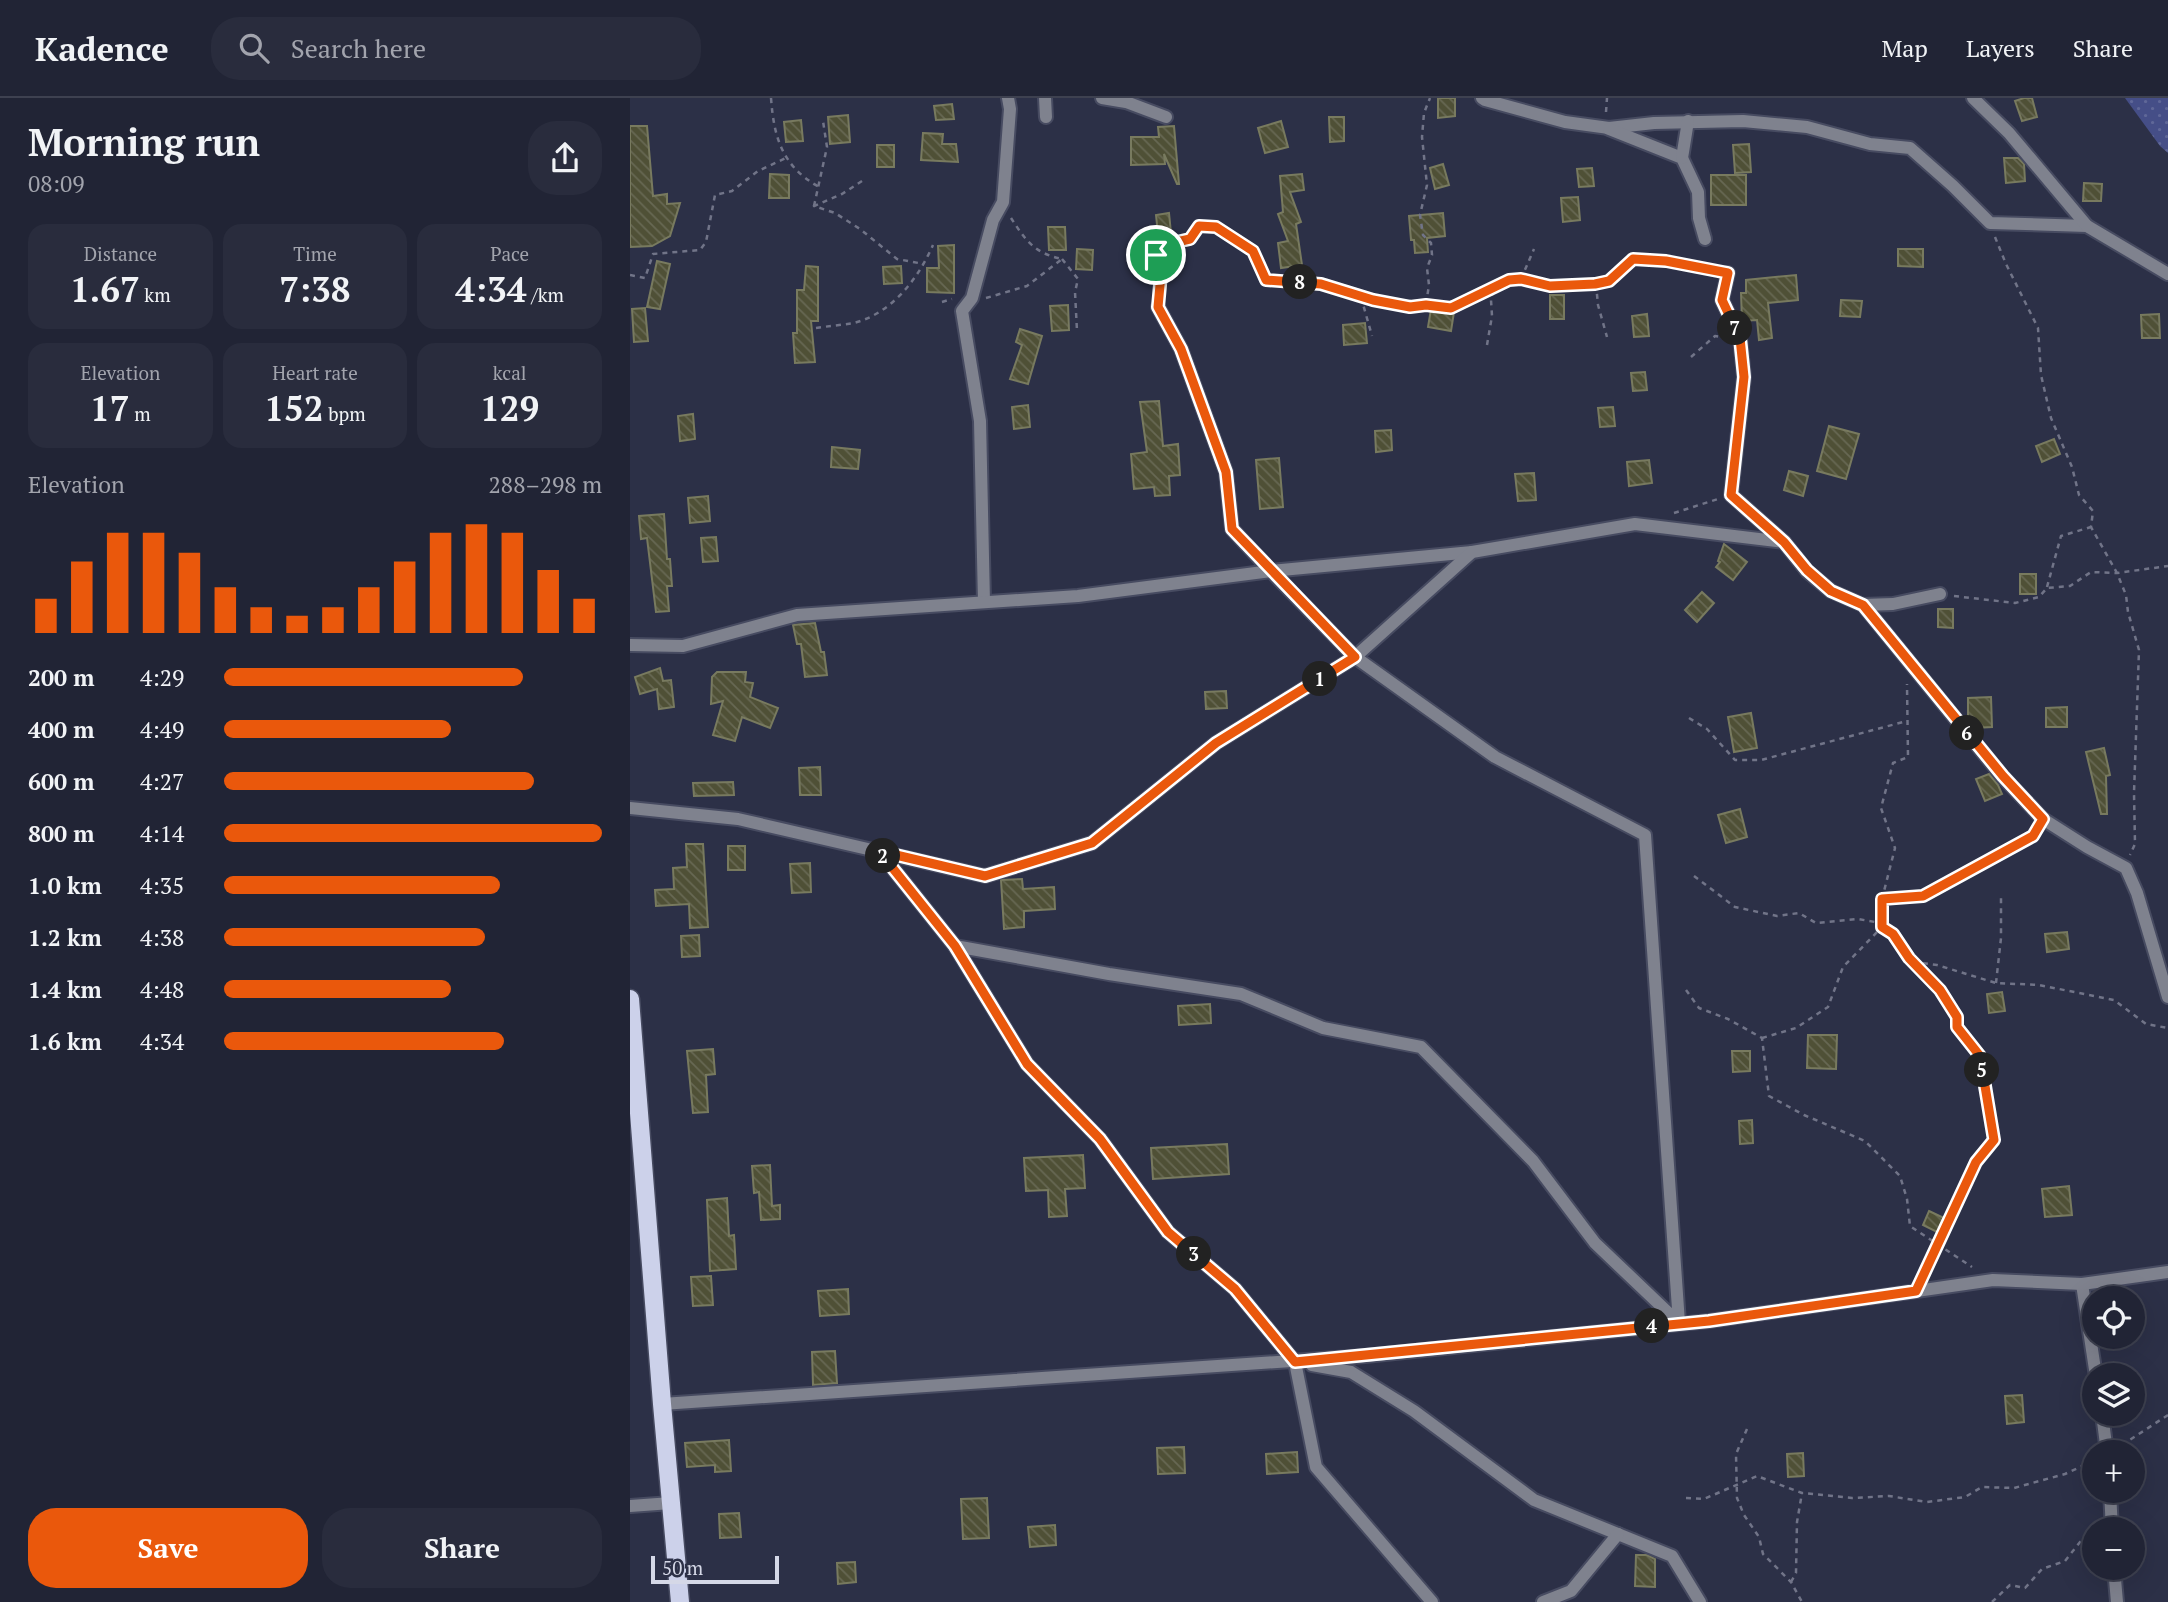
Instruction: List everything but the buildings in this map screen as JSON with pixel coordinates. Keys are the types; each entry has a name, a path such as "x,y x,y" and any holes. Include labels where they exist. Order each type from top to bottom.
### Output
{"main road":[{"path":"630,999 680,1602"}],"street":[{"path":"984,602 981,421 962,311 972,299 993,220 1003,202 1010,109 1008,98"},
{"path":"1045,98 1046,117"},
{"path":"1102,98 1126,102 1166,117"},
{"path":"1482,98 1565,122 1609,128 1688,121 1743,121 1807,127 1870,144 1910,148 1990,223 2087,226"},
{"path":"1973,98 2009,133 2087,226 2168,274"},
{"path":"1688,121 1682,158 1698,192 1699,218 1705,239"},
{"path":"1609,128 1682,158"},
{"path":"1728,273 1722,300 1740,338 1744,377 1731,495 1784,542 1807,570 1831,591 1863,605 1894,604 1940,594"},
{"path":"1158,307 1181,349 1226,472 1232,529 1355,657 1495,757 1645,835 1679,1323"},
{"path":"630,645 683,646 797,615 1078,596 1271,571 1472,552 1634,524 1784,542"},
{"path":"630,808 738,819 985,876 1092,843 1216,743 1355,657 1472,552"},
{"path":"1863,605 2003,776 2043,819 2126,868 2137,893 2168,997"},
{"path":"879,851 955,946 1027,1064 1100,1139 1168,1232 1235,1289 1295,1362 1316,1467 1432,1602"},
{"path":"955,946 1109,974 1241,994 1323,1027 1420,1047 1533,1161 1595,1242 1679,1323"},
{"path":"662,1404 1295,1362 1709,1321 1993,1280 2082,1283 2168,1272"},
{"path":"2082,1283 2094,1363"},
{"path":"1295,1362 1351,1372 1414,1411 1534,1500 1672,1556 1700,1602"},
{"path":"630,1506 671,1503"},
{"path":"1543,1602 1571,1591 1618,1534"},
{"path":"2115,1580 2117,1602"}],"path":[{"path":"771,98 773,127 786,158 802,177 819,187"},
{"path":"1426,305 1429,285 1427,268 1432,255 1431,243 1423,235 1420,215 1427,184 1422,137 1424,113 1430,98"},
{"path":"814,206 827,147 822,121"},
{"path":"630,275 645,278 653,254 700,250 706,242 715,195 732,191 758,171 786,158"},
{"path":"814,206 842,194 862,181"},
{"path":"1003,202 1025,240 1045,256 1062,259 1078,279 1075,292 1077,331"},
{"path":"814,206 835,214 860,229 897,259 924,264"},
{"path":"1990,223 2006,264 2038,328 2041,375 2051,418 2072,467 2079,495 2093,511 2091,527 2126,595 2139,650 2135,844 2126,868"},
{"path":"1158,307 1161,274 1156,255 1172,243 1190,239 1199,226 1216,227 1253,251 1266,280 1321,284 1410,307 1426,305 1451,308 1509,280 1521,279 1550,286 1609,281 1633,259 1666,261 1728,273"},
{"path":"816,328 856,322 883,310 903,292 924,264 933,245"},
{"path":"1521,279 1534,249"},
{"path":"942,302 958,298 990,298 1027,286 1062,259"},
{"path":"1595,284 1607,337"},
{"path":"1487,345 1494,287"},
{"path":"1360,296 1372,336"},
{"path":"1691,357 1715,336 1740,338"},
{"path":"1670,514 1731,495"},
{"path":"1940,594 2015,603 2039,597 2047,588 2061,536 2091,527"},
{"path":"2047,588 2070,586 2091,572 2117,573 2168,566"},
{"path":"1686,990 1699,1008 1728,1019 1762,1038 1796,1028 1828,1007 1843,967 1882,927 1882,899 1895,848 1881,808 1894,763 1908,757 1908,660"},
{"path":"1689,718 1707,729 1735,760 1761,760 1907,721"},
{"path":"1882,899 1923,896 2033,836 2043,819"},
{"path":"1694,876 1735,906 1777,916 1799,913 1816,923 1858,919 1875,922 1893,934 1913,962 1940,990 1957,1017 1957,1027 1980,1056 1994,1140 1976,1162 1916,1291"},
{"path":"1996,983 2001,938 2001,894"},
{"path":"1913,962 1937,965 1996,983 2039,985 2114,1000 2146,1024 2168,1028"},
{"path":"1762,1038 1769,1096 1865,1142 1900,1176 1907,1199 1910,1226 1993,1280"},
{"path":"2130,1440 2168,1415"},
{"path":"1747,1429 1736,1454 1737,1498 1744,1515 1759,1537 1763,1554 1791,1582 1802,1602"},
{"path":"1686,1498 1703,1499 1756,1476 1802,1493 1852,1498 1889,1496 1927,1503 1965,1497 1982,1487 2014,1488 2065,1474 2082,1466"},
{"path":"1791,1582 1796,1573 1797,1522 1802,1493"},
{"path":"1992,1602 2010,1585 2025,1588 2042,1569 2064,1561 2082,1541"}],"shaded area":[{"path":"2125,98 2168,98 2168,153 2160,146"}],"route":[{"path":"1199,226 1216,227 1253,251 1266,280 1321,284 1373,300 1410,307 1426,305 1451,308 1509,280 1521,279 1550,286 1609,281 1633,259 1666,261 1728,273 1722,300 1740,338 1744,377 1731,495 1784,542 1807,570 1831,591 1863,605 2003,776 2043,819 2033,836 1923,896 1882,899 1882,927 1893,934 1909,958 1940,990 1957,1017 1957,1027 1980,1056 1994,1140 1976,1162 1916,1291 1709,1321 1295,1362 1235,1289 1168,1232 1100,1139 1027,1064 955,946 879,851 985,876 1092,843 1216,743 1355,657 1232,529 1226,472 1181,349 1158,307 1161,274 1156,255 1172,243 1190,239 1199,226"}]}
